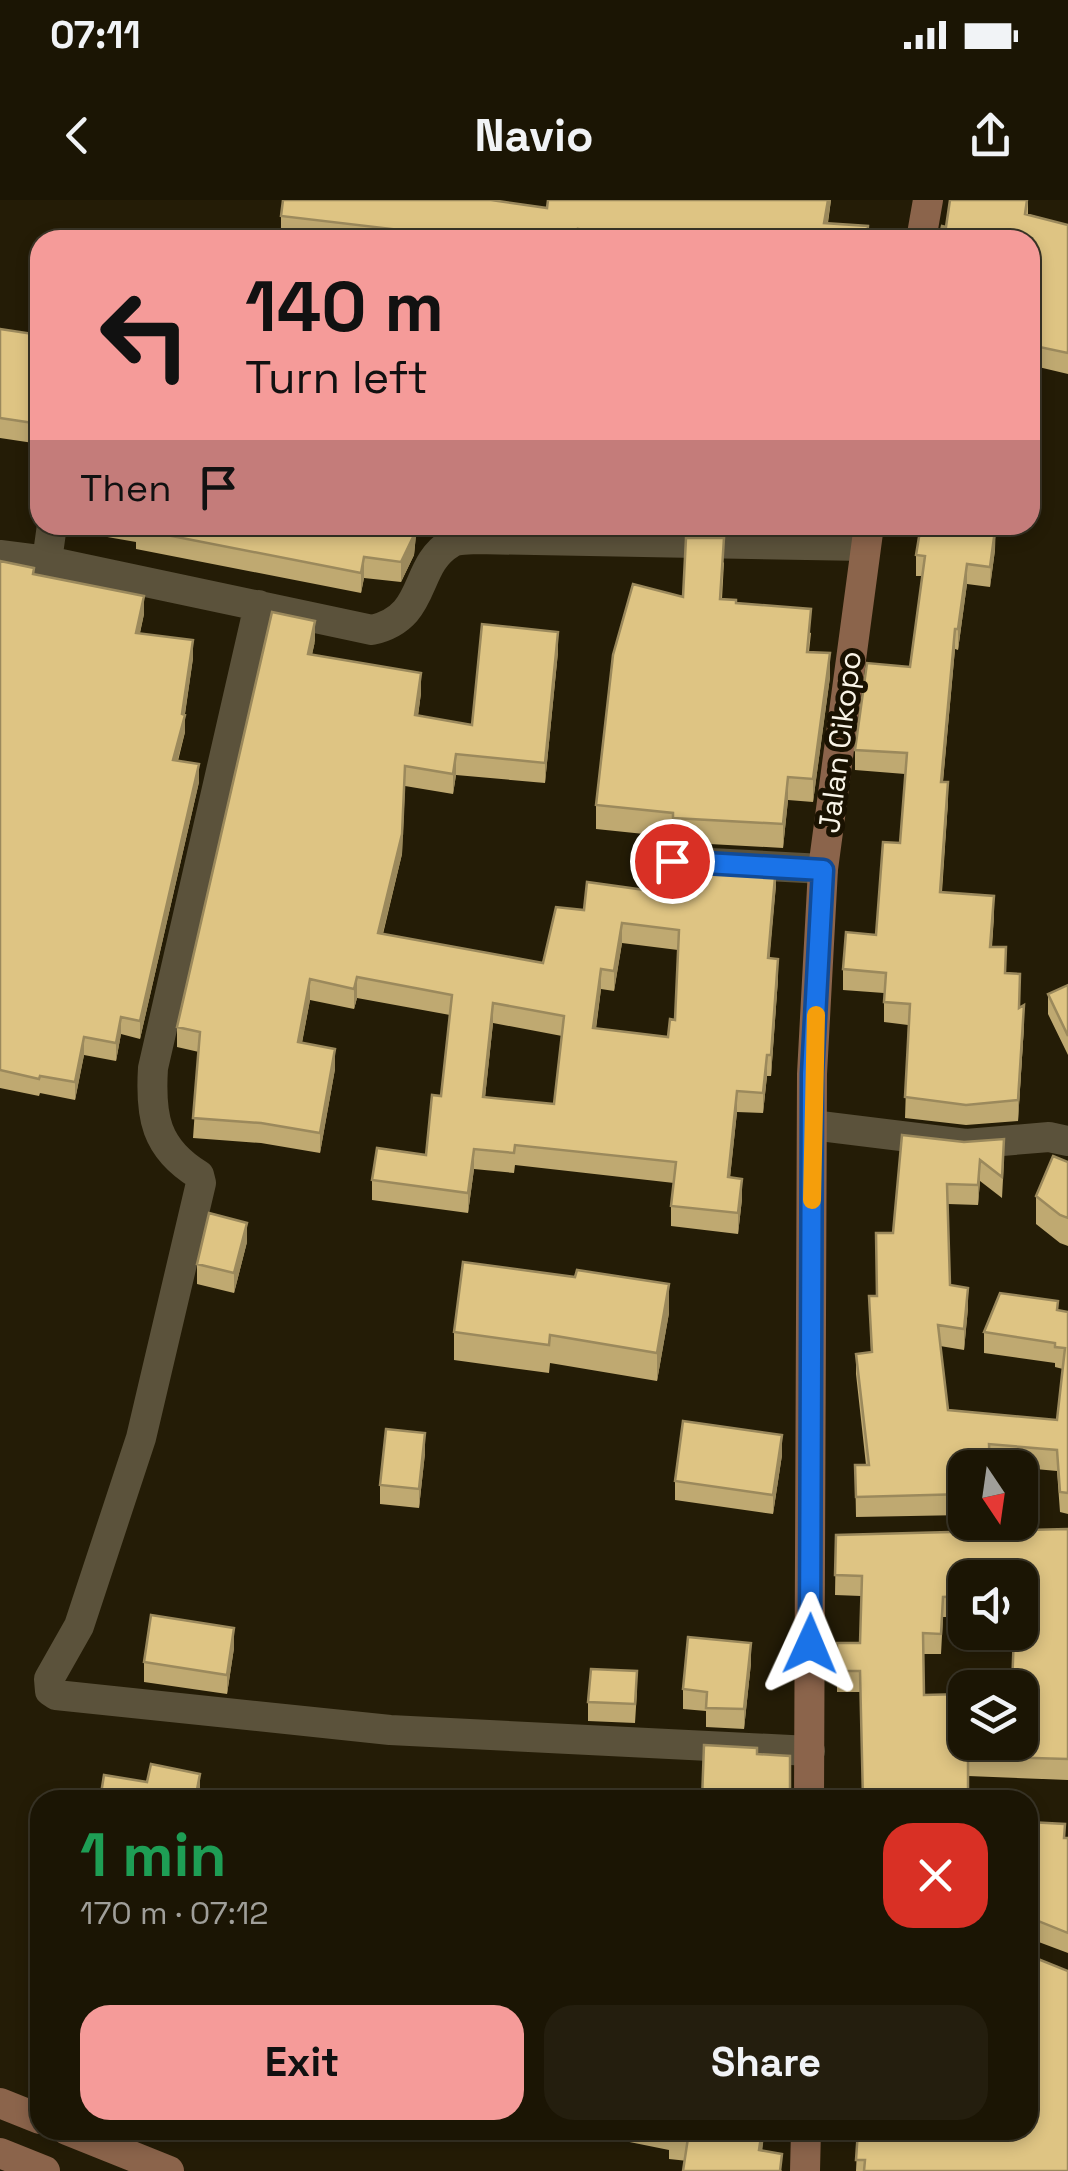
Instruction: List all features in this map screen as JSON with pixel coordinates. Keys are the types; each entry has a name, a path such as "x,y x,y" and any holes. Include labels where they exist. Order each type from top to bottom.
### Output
{"street":[{"path":"923,230 928,200"},
{"path":"47,561 51,535"},
{"path":"0,555 47,561 372,630 390,626 405,616 438,555 453,541 867,535"},
{"name":"Jalan Cikopo","path":"809,1790 821,1536 812,1125 823,870 867,535"},
{"path":"259,604 154,1068 152,1094 159,1130 170,1152 199,1175 201,1183 140,1438 79,1626 49,1679 50,1691 56,1695 390,1730 810,1751"},
{"path":"672,861 823,870"},
{"path":"812,1125 966,1144 1049,1137 1068,1141"},
{"path":"0,2103 30,2115"},
{"path":"92,2140 169,2171"},
{"path":"804,2171 806,2140"},
{"path":"0,2153 45,2171"}],"building":[{"path":"283,200 491,200 547,208 548,200 828,200 824,223 868,226 868,230 400,230 281,216"},
{"path":"950,200 1027,200 1025,214 1068,225 1068,353 1040,347 1040,230 941,230 946,227"},
{"path":"0,329 30,334 30,422 0,418"},
{"path":"167,535 414,535 401,562 364,557 361,573"},
{"path":"919,535 994,535 990,567 967,564 955,629 941,782 948,782 940,892 994,896 990,947 1006,947 1005,973 1020,974 1019,1008 1024,1005 1018,1100 966,1105 905,1097 910,1004 884,1002 886,973 843,969 846,932 876,935 883,842 900,843 907,753 855,750 867,663 910,667 925,556 916,555"},
{"path":"686,538 724,538 720,599 811,609 807,652 830,653 813,779 788,777 783,824 673,818 673,813 596,805 613,655 633,584 683,597"},
{"path":"0,561 34,568 33,574 144,596 136,633 193,640 182,714 185,715 173,760 199,764 140,1021 121,1017 116,1043 84,1037 75,1082 0,1070"},
{"path":"272,612 315,621 308,654 421,673 415,715 472,725 482,624 558,632 545,763 456,754 453,774 405,766 402,834 378,933 543,963 556,907 584,910 587,882 674,894 679,860 776,865 768,958 778,959 771,1055 767,1055 763,1093 737,1091 728,1177 742,1179 738,1213 671,1206 676,1162 515,1145 514,1153 474,1149 468,1193 372,1180 377,1148 426,1155 432,1095 441,1096 452,995 357,977 354,989 310,979 298,1042 335,1049 320,1133 261,1123 193,1118 200,1032 177,1027","holes":["622,923 679,930 675,1020 670,1019 668,1037 593,1028 601,969 614,971","493,1003 564,1016 554,1104 483,1097"]},
{"path":"1068,985 1068,1036 1048,994"},
{"path":"902,1135 964,1142 1004,1139 1002,1177 980,1160 978,1185 947,1184 950,1285 968,1288 964,1329 938,1325 948,1410 1057,1420 1065,1348 984,1332 1000,1293 1058,1301 1057,1310 1068,1312 1068,1493 1060,1492 1057,1450 989,1444 989,1450 948,1450 948,1494 856,1497 855,1465 869,1465 856,1354 872,1352 869,1296 877,1296 876,1233 893,1233"},
{"path":"1053,1156 1068,1162 1068,1218 1036,1196"},
{"path":"209,1213 247,1223 234,1273 197,1264"},
{"path":"463,1262 575,1277 577,1270 669,1284 657,1353 550,1335 549,1345 454,1332"},
{"path":"683,1421 782,1435 773,1495 675,1481"},
{"path":"386,1429 425,1433 419,1489 380,1485"},
{"path":"1068,1529 1068,1759 1038,1758 1038,1670 1013,1670 1013,1650 1038,1650 1038,1560 948,1560 948,1597 943,1597 941,1634 923,1633 924,1695 948,1694 948,1760 968,1760 968,1790 863,1790 860,1671 837,1671 837,1643 860,1643 862,1576 835,1575 836,1535 948,1532 948,1540 1038,1540 1038,1530"},
{"path":"151,1615 234,1628 227,1675 144,1662"},
{"path":"688,1637 751,1643 744,1709 706,1708 707,1692 683,1689"},
{"path":"591,1669 637,1671 635,1704 588,1702"},
{"path":"704,1745 757,1748 757,1754 790,1756 790,1790 702,1790"},
{"path":"151,1764 200,1774 197,1790 102,1790 104,1775 147,1782"},
{"path":"1038,1823 1065,1824 1068,1933 1038,1921"},
{"path":"1038,1959 1068,1971 1068,2171 864,2171 865,2160 856,2160 857,2140 1038,2140"},
{"path":"688,2140 760,2140 759,2150 782,2154 780,2171 683,2171"}],"slow traffic":[{"path":"812,1200 816,1015"}],"route":[{"path":"672,861 823,870 812,1074 810,1644"}]}
